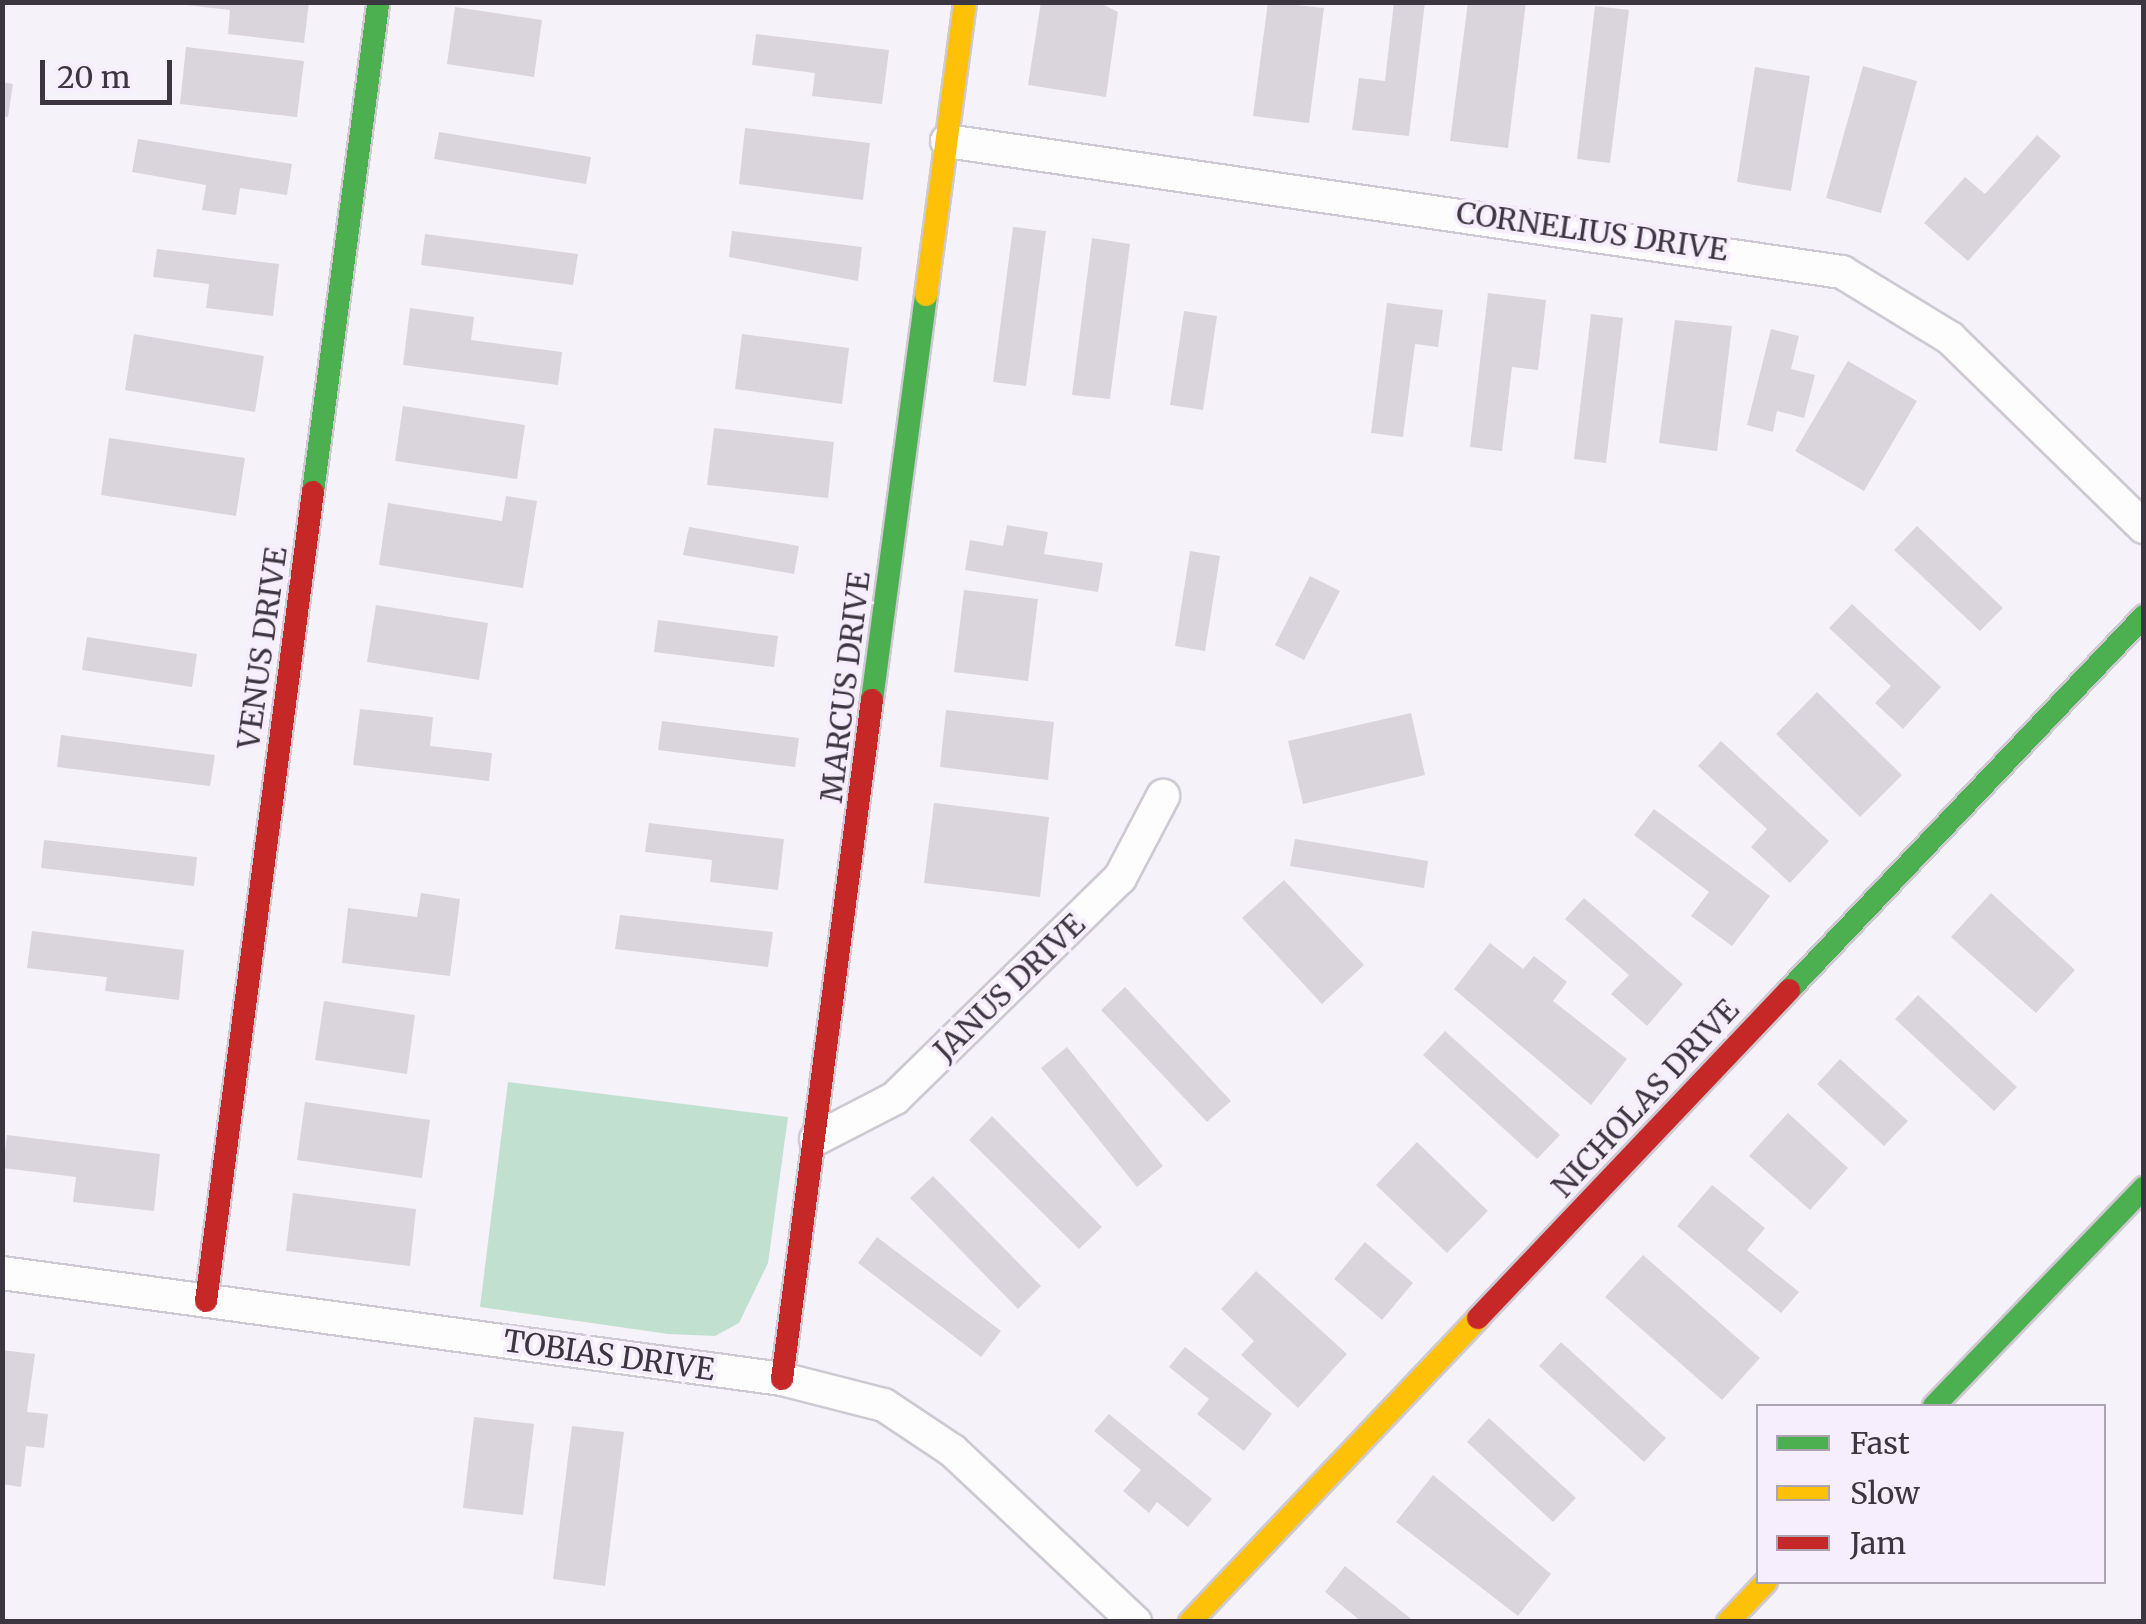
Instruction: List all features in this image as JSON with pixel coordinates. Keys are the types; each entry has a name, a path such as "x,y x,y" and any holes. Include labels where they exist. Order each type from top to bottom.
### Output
{"street":[{"name":"VENUS DRIVE","path":"206,1301 378,2"},
{"name":"MARCUS DRIVE","path":"782,1379 965,2"},
{"name":"CORNELIUS DRIVE","path":"947,141 1842,272 1950,338 2144,527"},
{"name":"NICHOLAS DRIVE","path":"1190,1622 2144,616"},
{"name":"JANUS DRIVE","path":"816,1139 894,1098 1120,878 1163,796"},
{"path":"1936,1404 2144,1188"},
{"name":"TOBIAS DRIVE","path":"2,1273 782,1379 884,1405 953,1450 1135,1622"},
{"path":"1728,1622 1764,1584"}],"green space":[{"path":"508,1082 788,1117 768,1263 739,1323 715,1336 668,1334 480,1307"}],"building":[{"path":"309,2 304,43 228,34 230,10 186,5"},
{"path":"1041,2 1098,2 1118,12 1106,97 1028,85"},
{"path":"1268,2 1324,8 1309,123 1253,116"},
{"path":"1394,2 1425,2 1409,136 1352,130 1359,78 1385,81"},
{"path":"1468,2 1526,2 1508,148 1450,141"},
{"path":"1595,6 1629,10 1610,163 1577,159"},
{"path":"455,7 542,20 534,77 447,64"},
{"path":"756,34 889,50 882,104 812,96 815,73 752,65"},
{"path":"186,47 304,61 297,117 180,104"},
{"path":"1863,66 1917,81 1881,213 1826,198"},
{"path":"1755,67 1810,76 1791,191 1737,182"},
{"path":"2,82 13,84 8,117 2,116"},
{"path":"745,128 870,143 863,200 739,184"},
{"path":"439,132 591,157 586,184 434,159"},
{"path":"2037,135 2061,156 1968,261 1924,223 1965,177 1985,194"},
{"path":"138,139 292,164 287,195 240,188 236,215 202,210 206,185 132,172"},
{"path":"1013,227 1046,231 1026,386 993,382"},
{"path":"732,231 862,247 858,281 729,257"},
{"path":"425,234 578,254 573,285 421,265"},
{"path":"1092,238 1130,244 1110,399 1072,395"},
{"path":"157,249 279,264 273,316 206,308 209,284 153,277"},
{"path":"1488,293 1546,300 1538,370 1512,367 1502,451 1470,447"},
{"path":"1387,303 1443,310 1438,347 1415,344 1403,437 1371,433"},
{"path":"410,308 474,317 471,340 562,352 558,385 403,365"},
{"path":"1184,311 1217,316 1203,410 1170,405"},
{"path":"1591,314 1623,318 1606,463 1574,459"},
{"path":"1675,320 1732,326 1717,451 1659,443"},
{"path":"1771,329 1799,336 1791,369 1815,375 1804,418 1777,411 1773,432 1747,425"},
{"path":"134,334 264,356 255,412 125,390"},
{"path":"742,334 849,348 842,404 735,389"},
{"path":"1848,361 1917,401 1864,491 1795,451"},
{"path":"403,406 525,425 517,479 395,461"},
{"path":"714,428 834,442 828,498 707,485"},
{"path":"109,438 245,458 236,516 101,495"},
{"path":"506,496 537,501 523,588 379,565 388,503 502,521"},
{"path":"1007,525 1048,532 1044,554 1103,563 1098,592 965,570 970,540 1003,546"},
{"path":"1917,526 2003,608 1980,631 1894,550"},
{"path":"689,527 799,546 794,574 683,555"},
{"path":"1190,551 1220,556 1205,651 1175,646"},
{"path":"1310,576 1340,591 1304,660 1275,645"},
{"path":"964,590 1038,599 1028,681 954,672"},
{"path":"1852,604 1941,687 1903,729 1875,703 1891,686 1829,628"},
{"path":"376,605 488,623 479,680 367,662"},
{"path":"658,620 778,636 774,667 654,652"},
{"path":"87,637 197,654 192,687 82,670"},
{"path":"1817,692 1902,775 1860,817 1776,734"},
{"path":"360,709 433,717 430,746 492,753 489,781 353,765"},
{"path":"946,710 1054,722 1048,780 940,767"},
{"path":"1411,713 1425,775 1303,804 1288,741"},
{"path":"662,721 799,738 795,767 658,750"},
{"path":"61,735 215,755 210,786 57,767"},
{"path":"1721,741 1829,841 1790,883 1751,847 1767,829 1698,766"},
{"path":"934,803 1049,817 1040,897 924,883"},
{"path":"1654,809 1770,896 1732,946 1691,916 1709,892 1634,835"},
{"path":"649,823 784,839 778,890 710,882 712,860 645,852"},
{"path":"1295,839 1428,861 1424,888 1290,866"},
{"path":"44,840 197,857 194,886 41,868"},
{"path":"1284,880 1364,965 1322,1004 1242,918"},
{"path":"421,893 460,899 450,976 342,963 348,908 417,917"},
{"path":"1991,893 2075,970 2036,1013 1951,937"},
{"path":"1584,898 1683,984 1647,1026 1611,994 1629,975 1565,919"},
{"path":"620,915 773,932 768,967 615,949"},
{"path":"32,931 184,950 179,1000 105,991 107,977 27,968"},
{"path":"1490,943 1523,969 1534,956 1567,982 1553,1001 1627,1059 1591,1105 1454,989"},
{"path":"1125,987 1231,1101 1207,1122 1101,1010"},
{"path":"1918,995 2017,1087 1994,1111 1895,1019"},
{"path":"324,1001 415,1015 407,1074 315,1060"},
{"path":"1445,1031 1560,1135 1537,1159 1423,1055"},
{"path":"1067,1047 1163,1166 1137,1187 1041,1068"},
{"path":"1840,1059 1908,1121 1884,1146 1817,1084"},
{"path":"305,1102 430,1120 422,1178 297,1160"},
{"path":"1788,1113 1848,1168 1810,1210 1749,1156"},
{"path":"992,1116 1102,1227 1079,1249 969,1140"},
{"path":"7,1135 160,1154 154,1211 73,1202 76,1177 3,1168"},
{"path":"1417,1142 1488,1211 1447,1253 1376,1185"},
{"path":"933,1176 1041,1286 1018,1309 910,1198"},
{"path":"1712,1185 1765,1228 1747,1250 1799,1292 1781,1313 1677,1226"},
{"path":"293,1193 416,1209 410,1266 286,1251"},
{"path":"877,1237 1001,1331 981,1357 858,1263"},
{"path":"1365,1242 1413,1283 1382,1320 1334,1279"},
{"path":"1643,1255 1760,1358 1722,1400 1605,1297"},
{"path":"1256,1271 1347,1354 1298,1408 1241,1355 1254,1341 1221,1309"},
{"path":"1561,1342 1666,1438 1644,1462 1539,1366"},
{"path":"1185,1347 1272,1414 1244,1451 1197,1414 1209,1399 1169,1367"},
{"path":"2,1350 35,1354 27,1412 48,1414 44,1448 26,1446 21,1487 2,1484"},
{"path":"1109,1414 1212,1499 1188,1527 1157,1502 1149,1513 1123,1491 1141,1470 1094,1431"},
{"path":"474,1417 534,1424 523,1515 463,1508"},
{"path":"1489,1418 1576,1498 1553,1522 1467,1442"},
{"path":"572,1426 624,1432 605,1586 553,1579"},
{"path":"1433,1475 1551,1574 1518,1616 1396,1522"},
{"path":"1345,1566 1415,1622 1362,1622 1325,1592"}],"traffic: fast":[{"path":"313,492 378,2"},
{"path":"872,700 926,295"},
{"path":"1789,990 2144,616"},
{"path":"1936,1404 2144,1188"}],"traffic: slow":[{"path":"926,295 965,2"},
{"path":"1190,1622 1478,1318"},
{"path":"1728,1622 1764,1584"}],"traffic: jam":[{"path":"206,1301 313,492"},
{"path":"782,1379 872,700"},
{"path":"1478,1318 1789,990"}]}
